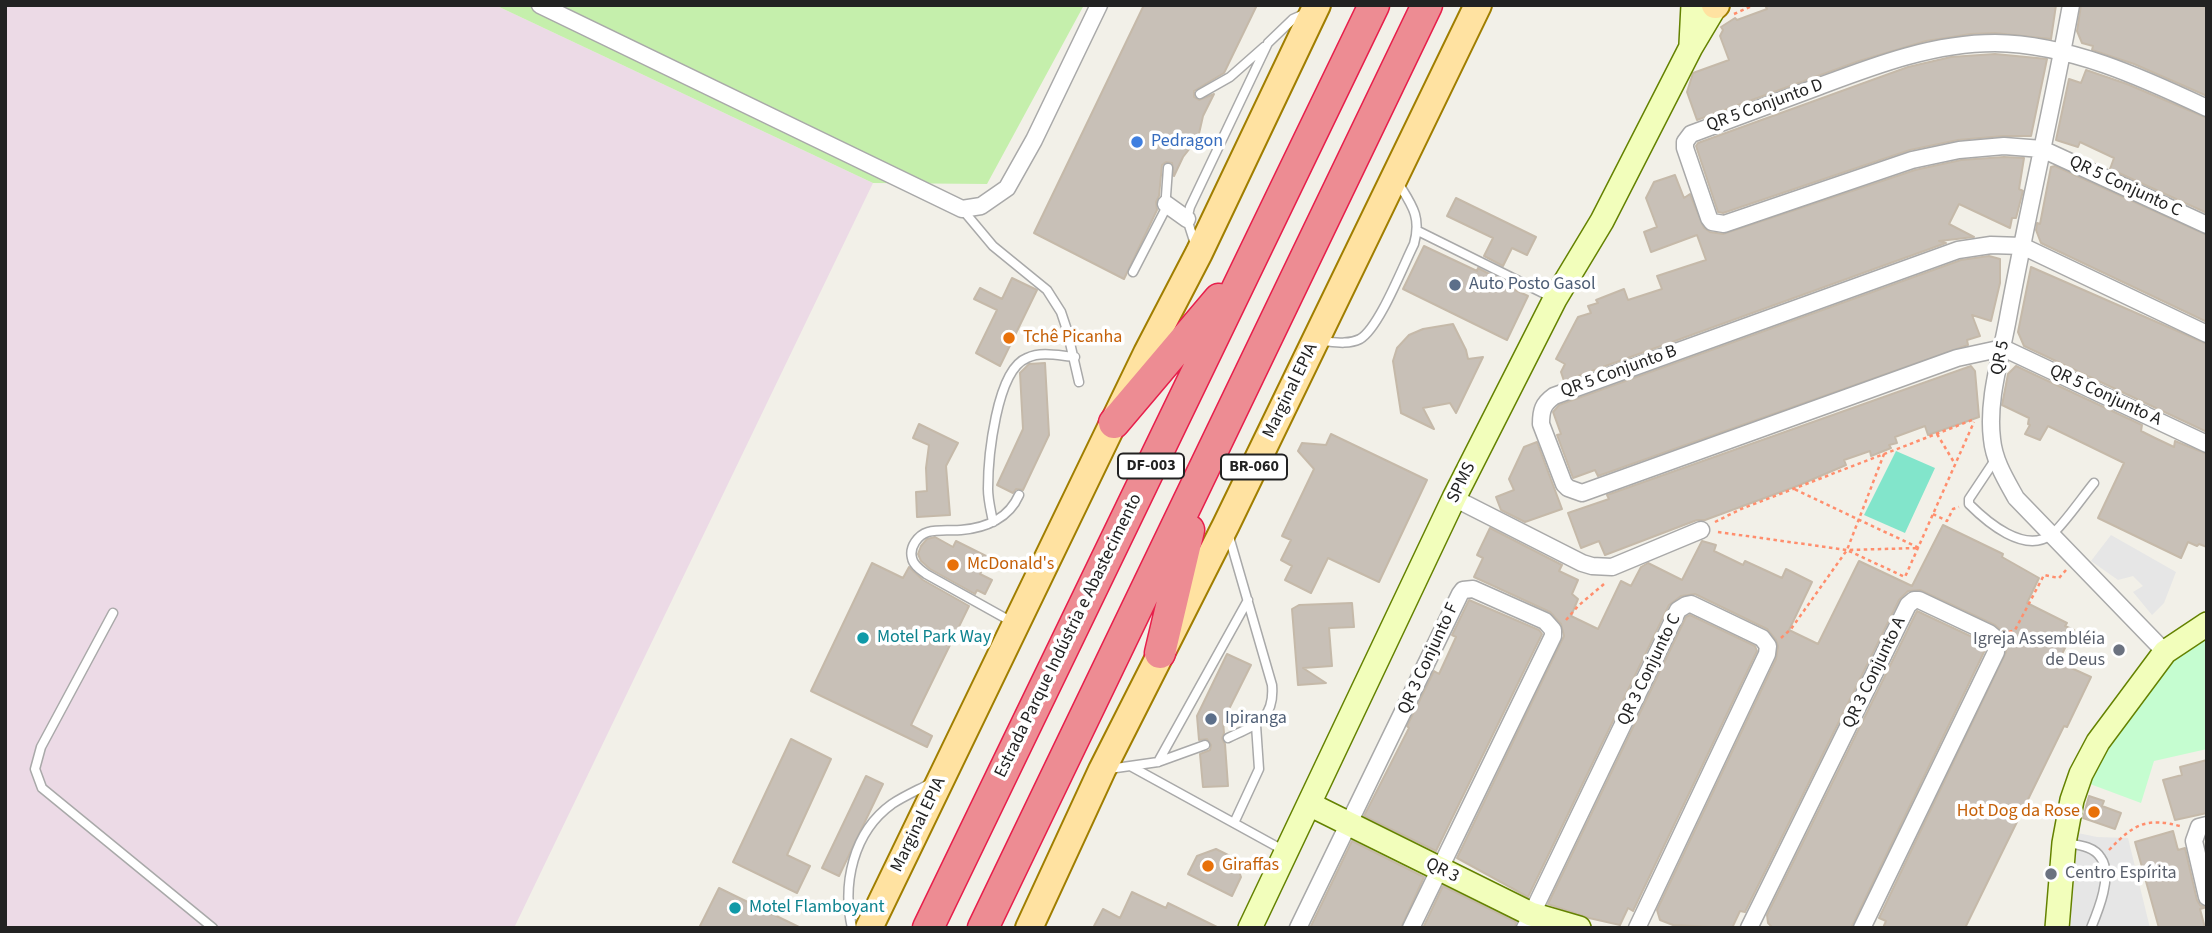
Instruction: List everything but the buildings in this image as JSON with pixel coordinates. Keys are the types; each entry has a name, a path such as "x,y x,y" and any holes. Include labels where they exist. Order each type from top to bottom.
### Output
{"highway":[{"name":"Estrada Parque Indústria e Abastecimento","path":"928,928 1374,5"},
{"name":"DF-003","path":"983,928 1427,5"},
{"path":"1114,424 1248,264"},
{"path":"1160,653 1202,476"}],"main road":[{"name":"Marginal EPIA","path":"1029,928 1102,770 1226,525 1479,5"},
{"name":"Marginal EPIA","path":"869,928 1147,354 1199,253 1314,7"}],"street":[{"path":"540,5 962,209 981,206 1007,188 1034,140 1099,5"},
{"name":"SPMS","path":"1691,47 1693,5"},
{"name":"SPMS","path":"1250,928 1454,498 1555,299 1602,221 1691,47 1716,5"},
{"name":"QR 5","path":"2071,5 2003,348 1993,408 1992,441 1996,459 2016,498 2165,652"},
{"name":"QR 5 Conjunto D","path":"2042,149 1977,147 1912,160 1724,224 1712,222 1709,218 1685,142 1690,134 1703,129 1879,64 1934,50 1994,43 2026,46 2062,54"},
{"path":"2062,54 2127,71 2207,108"},
{"name":"QR 5 Conjunto C","path":"2042,149 2207,225"},
{"path":"1166,204 1187,219"},
{"name":"QR 5 Conjunto B","path":"2003,348 1957,358 1582,493 1567,488 1564,484 1541,424 1542,408 1554,396 1958,250 1991,245 2022,246"},
{"path":"2022,246 2207,334"},
{"name":"QR 5 Conjunto A","path":"2003,348 2207,444"},
{"path":"1454,498 1582,563 1602,568 1623,563 1701,530"},
{"name":"QR 3 Conjunto F","path":"1298,928 1463,590 1474,589 1545,621 1553,630"},
{"name":"QR 3 Conjunto A","path":"1749,928 1911,601 1919,600 1995,638"},
{"name":"QR 3 Conjunto C","path":"1528,921 1678,610 1691,604 1762,638 1768,646"},
{"path":"2057,928 2064,843 2072,800 2081,774 2098,742 2165,652 2207,624"},
{"path":"1411,928 1553,636 1553,630"},
{"path":"1862,928 1996,652 1995,638"},
{"path":"1637,928 1767,654 1768,646"},
{"name":"QR 3","path":"1309,804 1440,870 1528,921 1579,928"},
{"path":"2201,828 2194,841 2207,897"}],"lane":[{"path":"1199,94 1230,77 1293,19 1314,7"},
{"path":"1199,253 1187,219 1190,207 1268,43"},
{"path":"1133,272 1166,204 1168,169"},
{"path":"1315,340 1346,343 1358,340 1371,329 1414,244 1418,231 1417,215 1395,177"},
{"path":"962,209 993,246 1046,290 1060,312 1075,358 1079,382"},
{"path":"1418,231 1555,299"},
{"path":"993,522 988,492 989,461 1002,393 1012,372 1019,362 1028,357 1042,354 1075,358"},
{"path":"1996,459 1969,503 2018,539 2028,541 2050,535 2094,483"},
{"path":"1017,625 926,574 915,565 912,550 923,534 961,530 993,522 1007,514 1019,495"},
{"path":"1226,525 1273,696 1265,718 1228,738"},
{"path":"1158,762 1248,600"},
{"path":"113,614 41,747 35,769 42,788 214,928"},
{"path":"1234,823 1259,769 1256,725"},
{"path":"1102,770 1158,762 1205,745"},
{"path":"1132,767 1286,852"},
{"path":"852,928 847,889 850,869 862,841 875,821 891,805 943,776"},
{"path":"2064,843 2084,845 2102,858 2106,872 2100,909 2091,928"}],"path":[{"path":"1919,548 1847,550 1709,531 1715,520 1975,419 1993,408"},
{"path":"1847,550 1905,577 1975,419"},
{"path":"1937,433 1955,464"},
{"path":"1768,646 1786,635 1847,550 1884,454"},
{"path":"1794,489 1919,548"},
{"path":"1933,514 1947,521 1953,509 1969,503"},
{"path":"1995,638 2015,630 2043,575 2059,578 2075,560"},
{"path":"1553,630 1612,577 1623,563"},
{"path":"2102,858 2129,830 2140,825 2159,822 2201,828"}],"shaded area":[{"path":"5,5 495,5 873,183 514,928 5,928"},
{"path":"2111,535 2176,572 2164,603 2152,615 2133,592 2143,586 2133,576 2118,580 2091,561"},
{"path":"2073,832 2097,837 2128,838 2150,928 2066,928"}],"green space":[{"path":"495,5 1084,5 987,184 873,183"},
{"path":"1896,451 1935,468 1905,533 1864,515"},
{"path":"2207,628 2207,749 2154,761 2141,803 2082,781 2143,684"}],"place":[{"name":"Pedragon","path":"1137,142"},
{"name":"Auto Posto Gasol","path":"1455,285"},
{"name":"Tchê Picanha","path":"1009,338"},
{"name":"McDonald's","path":"953,565"},
{"name":"Motel Park Way","path":"863,638"},
{"name":"Igreja Assembléia de Deus","path":"2119,650"},
{"name":"Ipiranga","path":"1211,719"},
{"name":"Hot Dog da Rose","path":"2094,812"},
{"name":"Giraffas","path":"1208,866"},
{"name":"Centro Espírita","path":"2051,874"},
{"name":"Motel Flamboyant","path":"735,908"}]}
